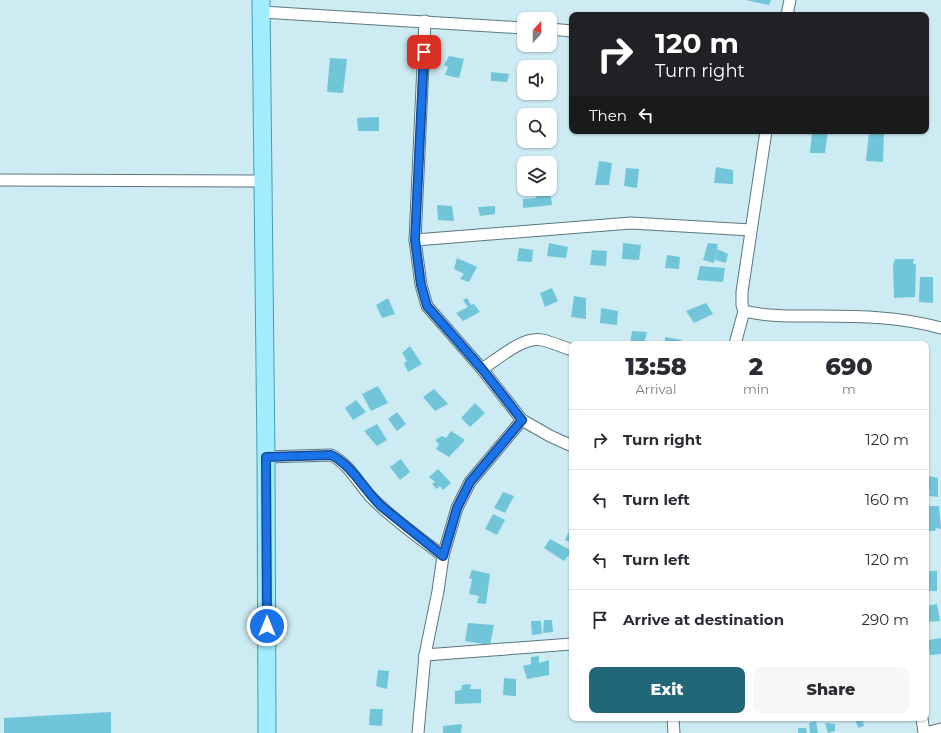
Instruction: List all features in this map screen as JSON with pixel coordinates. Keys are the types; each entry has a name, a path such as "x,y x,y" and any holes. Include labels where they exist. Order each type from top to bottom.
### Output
{"main road":[{"path":"262,6 267,733"}],"street":[{"path":"788,12 790,0"},
{"path":"262,6 425,21 517,28"},
{"path":"425,21 415,240 421,285 427,306 482,369 522,420 569,445"},
{"path":"557,30 569,31"},
{"path":"736,341 744,311 742,305 742,292 766,134"},
{"path":"0,180 263,181"},
{"path":"415,240 631,223 751,230"},
{"path":"744,311 757,314 776,315 866,316 900,319 941,328"},
{"path":"482,369 523,342 531,340 542,340 569,349"},
{"path":"418,733 425,655 438,591 443,556 457,508 470,482 522,420"},
{"path":"266,457 331,455 347,467 376,501 443,556"},
{"path":"425,655 569,644"},
{"path":"673,721 674,733"},
{"path":"922,721 924,733 941,729"}],"building":[{"path":"746,0 771,0 769,5"},
{"path":"449,56 464,59 459,78 445,75 448,67 444,65"},
{"path":"330,58 347,59 343,93 327,92"},
{"path":"491,72 509,74 507,82 491,81"},
{"path":"379,117 379,131 358,131 357,118"},
{"path":"812,134 828,134 825,153 810,153"},
{"path":"869,134 884,134 883,162 866,161"},
{"path":"599,161 612,163 609,185 595,185"},
{"path":"716,167 733,170 733,184 714,183"},
{"path":"626,168 639,169 637,188 624,186"},
{"path":"536,196 551,196 552,205 523,208 523,199 536,198"},
{"path":"437,205 452,206 454,221 438,220"},
{"path":"495,206 495,214 480,216 478,207"},
{"path":"549,243 568,247 566,258 547,256"},
{"path":"623,243 641,245 639,260 622,259"},
{"path":"708,243 718,244 714,263 703,260"},
{"path":"519,248 533,250 532,262 517,261"},
{"path":"717,249 728,254 726,263 715,260"},
{"path":"592,250 607,251 606,266 590,265"},
{"path":"667,255 680,257 679,269 665,268"},
{"path":"457,258 477,267 469,282 460,279 464,274 454,269"},
{"path":"895,259 914,259 913,264 916,264 915,297 894,298 893,265"},
{"path":"700,266 725,268 723,282 697,280"},
{"path":"920,277 933,277 933,303 919,302"},
{"path":"552,288 558,301 545,307 540,293"},
{"path":"574,296 586,298 586,319 571,317"},
{"path":"388,298 395,314 382,318 376,305"},
{"path":"467,298 471,305 474,304 480,312 463,321 456,313 468,307 463,300"},
{"path":"706,303 713,314 694,323 686,311"},
{"path":"601,308 618,311 617,325 600,323"},
{"path":"632,331 647,332 645,341 630,341"},
{"path":"665,337 682,340 682,341 665,341"},
{"path":"410,346 422,364 408,372 404,363 407,361 402,353"},
{"path":"378,386 388,403 371,411 362,394"},
{"path":"434,389 448,404 435,411 423,397"},
{"path":"356,400 366,412 353,420 345,408"},
{"path":"475,403 485,413 470,427 461,418"},
{"path":"397,412 406,424 397,431 388,419"},
{"path":"377,424 387,440 377,446 364,431"},
{"path":"451,431 465,440 449,457 436,449 439,444 435,440 442,436 446,438"},
{"path":"401,459 410,472 400,480 390,467"},
{"path":"438,469 451,483 443,490 440,486 437,489 432,484 435,482 429,477"},
{"path":"929,476 938,478 938,497 929,496"},
{"path":"503,492 514,496 505,513 494,508"},
{"path":"929,506 939,506 941,529 936,528 935,531 929,531"},
{"path":"493,514 505,520 497,535 485,529"},
{"path":"569,531 569,542 565,540"},
{"path":"550,539 569,549 569,555 564,561 544,548"},
{"path":"472,570 490,574 486,604 477,603 479,596 469,594 472,579 469,578"},
{"path":"929,571 937,571 937,591 929,591"},
{"path":"937,604 940,621 929,622 929,605"},
{"path":"544,620 552,620 553,632 543,633"},
{"path":"531,621 541,621 542,634 532,635"},
{"path":"468,623 494,625 490,645 465,641"},
{"path":"941,638 941,654 930,655 929,640"},
{"path":"539,656 539,663 549,660 549,675 527,679 523,666 531,664 531,657"},
{"path":"378,670 389,671 387,689 376,686"},
{"path":"504,678 516,679 516,696 503,695"},
{"path":"471,684 470,689 481,689 481,703 455,704 455,691 461,690 462,685"},
{"path":"370,709 383,709 382,726 369,725"},
{"path":"111,712 111,733 4,733 4,718"},
{"path":"816,721 818,733 810,733 809,723"},
{"path":"856,721 863,721 864,726 858,728"},
{"path":"825,723 835,724 835,731 828,733"},
{"path":"462,724 461,733 443,733 443,726"},
{"path":"798,728 806,728 807,733 798,733"}],"route":[{"path":"267,626 266,457 331,455 347,467 361,485 381,506 443,556 457,508 470,482 522,420 482,369 427,306 421,285 415,240 424,52"}]}
